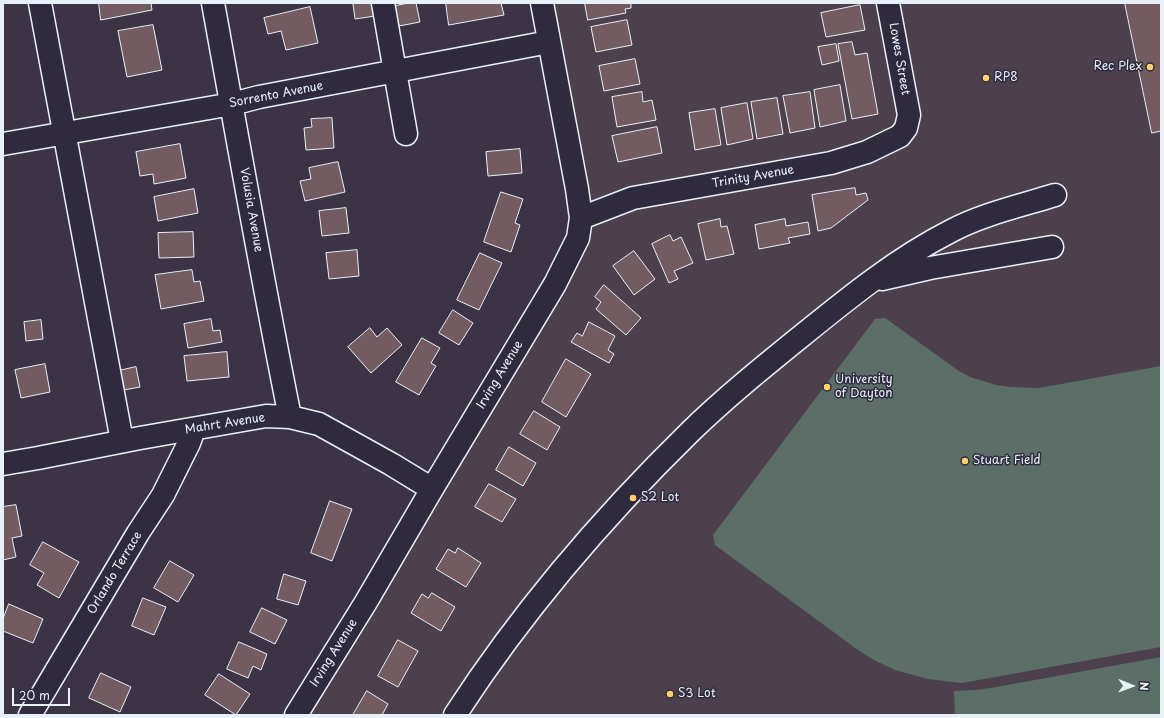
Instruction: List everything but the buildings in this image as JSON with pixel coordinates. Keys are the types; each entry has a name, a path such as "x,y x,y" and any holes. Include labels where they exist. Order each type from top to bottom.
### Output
{"street":[{"path":"40,3 122,441"},
{"name":"Volusia Avenue","path":"213,3 252,212 266,301 290,416"},
{"path":"383,3 406,134"},
{"name":"Irving Avenue","path":"296,715 366,602 432,489 556,284 578,238 581,218 577,189 542,3"},
{"name":"Lowes Street","path":"888,3 909,115"},
{"name":"Sorrento Avenue","path":"3,144 232,104 259,97 549,42"},
{"name":"Trinity Avenue","path":"581,218 633,198 831,164 867,152 900,136 906,128 909,115"},
{"path":"455,715 508,640 556,578 636,487 693,430 758,371 871,281 913,252 953,230 986,216 1055,195"},
{"path":"871,281 930,268 1052,247"},
{"name":"Mahrt Avenue","path":"3,464 194,428 266,416 290,416 319,424 391,464 432,489"},
{"name":"Orlando Terrace","path":"30,715 138,533 163,495 189,443 194,428"}],"shaded area":[{"name":"University of Dayton","path":"542,3 1161,3 1161,715 296,715 578,238"}],"green space":[{"name":"Stuart Field","path":"885,318 959,371 970,377 996,385 1039,388 1161,366 1161,647 962,683 928,679 895,670 858,650 715,545 713,535 875,319"},
{"path":"1161,657 1161,715 955,715 954,691 991,688"}],"place":[{"name":"Rec Plex","path":"1150,67"},
{"name":"RP8","path":"986,78"},
{"name":"University of Dayton","path":"827,387"},
{"name":"Stuart Field","path":"965,461"},
{"name":"S2 Lot","path":"633,498"},
{"name":"S3 Lot","path":"670,694"}]}
